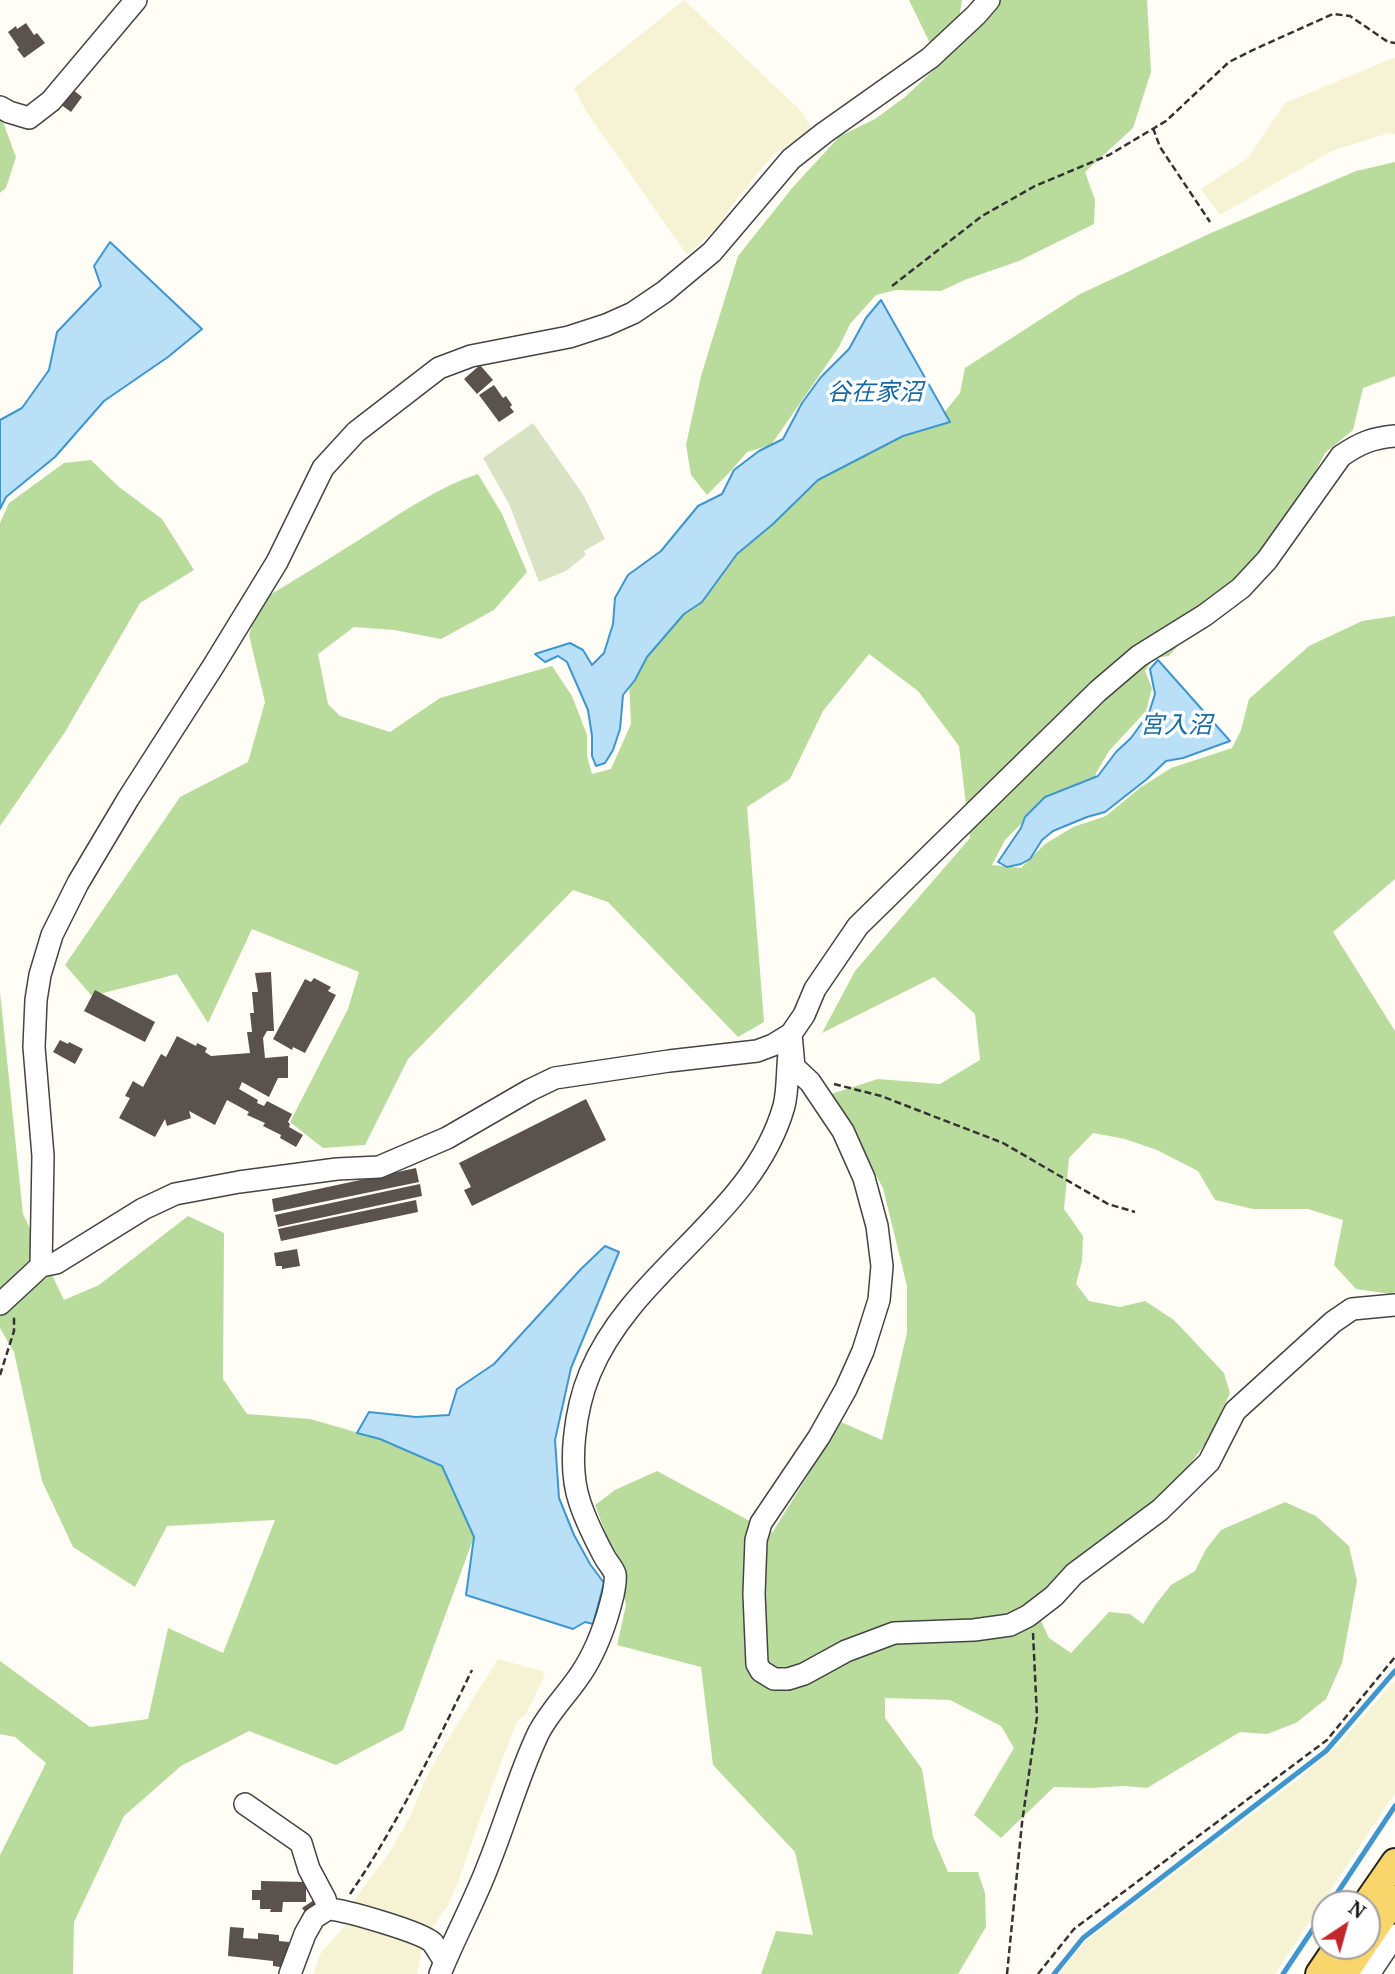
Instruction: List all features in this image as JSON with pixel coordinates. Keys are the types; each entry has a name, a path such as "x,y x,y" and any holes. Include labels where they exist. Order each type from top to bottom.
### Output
{"main road":[{"path":"1376,1890 1395,1862"},
{"path":"1381,1920 1395,1899"}],"street":[{"path":"0,107 29,118 40,110 51,101 136,0"},
{"path":"41,1266 43,1156 34,1047 40,975 52,936 78,883 128,799 277,562 323,468 356,432 439,368 471,356 569,337 606,325 633,313 664,292 712,252 791,159 930,58 989,0"},
{"path":"6,1298 41,1266 56,1263 143,1209 176,1195 239,1182 337,1169 379,1167 447,1138 555,1078 757,1051 791,1034 804,1015 815,989 858,926 1098,691 1139,656 1205,615 1241,588 1267,561 1341,456 1376,438 1395,436"},
{"path":"791,1034 794,1067 810,1082 843,1131 864,1178 877,1226 882,1266 878,1300 863,1351 846,1389 819,1437 761,1522 756,1540 754,1594 757,1664 761,1671 774,1679 788,1679 804,1674 846,1651 894,1633 974,1630 1010,1625 1032,1613 1054,1596 1074,1574 1160,1510 1209,1462 1235,1411 1334,1322 1352,1309 1395,1305"},
{"path":"442,1968 486,1872 539,1733 557,1703 584,1669 605,1621 613,1594 615,1575 586,1519 579,1500 574,1468 579,1405 589,1374 604,1344 630,1306 742,1186 762,1158 785,1105 791,1034"},
{"path":"245,1804 301,1843 309,1869 325,1899 334,1909 372,1918 431,1941 442,1968"},
{"path":"290,1974 304,1934 314,1918 334,1909"},
{"path":"1369,1974 1395,1935"}],"path":[{"path":"892,286 982,216 1035,186 1109,155 1166,121 1229,62 1333,14 1350,16 1395,44"},
{"path":"1153,128 1160,147 1210,222"},
{"path":"810,1082 830,1082 881,1096 1003,1143 1108,1204 1135,1212"},
{"path":"0,1375 14,1331 6,1298"},
{"path":"1007,1974 1022,1823 1037,1717 1032,1613"},
{"path":"1038,1974 1074,1929 1327,1740 1395,1657"},
{"path":"334,1909 371,1864 426,1764 472,1670"}],"shaded area":[{"path":"684,0 802,112 812,129 774,154 738,197 716,229 687,255 586,111 574,88"},
{"path":"1393,58 1395,134 1389,133 1332,151 1220,215 1201,189 1248,158 1285,103"},
{"path":"498,1659 542,1671 545,1675 526,1714 517,1722 448,1905 429,1933 350,1906 389,1853 411,1815 425,1780 445,1744"},
{"path":"1395,1680 1395,1793 1331,1890 1311,1890 1311,1920 1275,1974 1059,1974 1086,1941 1299,1779 1340,1743"},
{"path":"348,1922 410,1937 422,1949 417,1974 313,1974 321,1953"}],"green space":[{"path":"909,0 962,0 958,26 993,0 1147,0 1151,72 1133,128 1085,172 1095,200 1094,224 1019,261 941,291 896,290 876,295 850,324 839,347 771,445 747,452 707,495 691,475 686,445 701,376 738,256 793,187 840,136 875,119 905,97 940,64"},
{"path":"0,114 16,157 6,188 0,193"},
{"path":"1395,162 1395,376 1363,388 1353,430 1325,453 1312,478 1252,562 1169,656 1154,658 1145,671 1152,688 1146,711 1109,751 1096,773 1092,793 1027,818 1005,840 992,865 1021,868 1045,844 1073,827 1106,816 1141,787 1171,768 1232,748 1241,730 1249,699 1309,646 1362,621 1395,616 1395,879 1333,932 1395,1031 1395,1292 1391,1294 1356,1289 1334,1265 1343,1220 1308,1209 1253,1209 1215,1200 1198,1171 1157,1150 1125,1139 1093,1133 1069,1158 1064,1209 1083,1236 1082,1261 1076,1284 1089,1301 1120,1307 1145,1301 1174,1320 1224,1373 1230,1393 1208,1440 1170,1491 1032,1602 1049,1638 1071,1653 1109,1612 1130,1614 1143,1624 1171,1585 1195,1571 1206,1549 1221,1530 1285,1502 1316,1516 1349,1546 1357,1581 1342,1663 1326,1699 1296,1723 1267,1734 1240,1732 1147,1788 1054,1787 1001,1838 974,1815 1014,1748 1001,1726 950,1700 885,1698 885,1718 922,1769 933,1837 948,1872 978,1872 985,1893 986,1927 958,1974 761,1974 776,1931 813,1935 795,1852 713,1765 701,1667 617,1645 626,1605 618,1566 595,1505 615,1490 657,1471 772,1533 841,1422 882,1440 907,1333 907,1286 883,1188 831,1094 878,1079 940,1084 980,1060 975,1014 934,977 822,1033 855,971 970,838 959,746 918,691 869,654 823,711 790,779 747,807 764,1022 738,1037 608,902 573,890 408,1059 365,1145 323,1148 290,1122 348,1009 359,972 252,929 208,1023 177,974 92,996 65,965 180,797 248,762 265,702 249,635 260,601 409,508 478,474 502,514 527,572 494,610 441,639 394,630 354,627 318,654 328,704 340,716 390,732 440,698 552,666 572,696 587,735 587,756 592,774 611,769 631,724 629,682 646,649 812,468 938,420 960,393 965,368 1080,294 1211,233 1356,171"},
{"path":"533,423 584,496 605,539 584,551 586,555 566,571 539,582 509,504 483,458"},
{"path":"91,460 119,487 162,519 194,570 140,603 65,732 0,826 0,523 9,503 64,463"},
{"path":"0,992 23,1214 64,1300 99,1285 188,1216 224,1233 223,1379 247,1414 310,1419 380,1439 442,1466 474,1537 403,1730 336,1765 249,1731 181,1766 124,1816 74,1922 73,1974 0,1974 0,1855 46,1763 15,1737 0,1734 0,1661 90,1727 148,1719 168,1628 223,1653 275,1520 167,1526 135,1587 73,1547 42,1481 14,1352 0,1328"}],"water":[{"path":"110,242 202,329 168,357 104,401 55,457 6,497 0,509 0,420 22,408 49,370 57,332 101,286 94,266"},
{"name":"谷在家沼","path":"881,300 950,422 903,436 818,480 773,524 737,554 702,602 684,614 647,657 635,680 623,695 620,729 613,750 605,763 596,766 592,756 588,710 567,662 558,656 545,662 535,654 570,643 583,650 592,665 604,653 613,624 615,598 628,575 661,551 698,506 722,494 734,470 759,451 783,439 802,403 821,377 849,349 866,318"},
{"name":"宮入沼","path":"1158,660 1230,741 1183,758 1166,761 1105,812 1053,831 1042,840 1030,859 1021,864 1007,867 998,862 1021,828 1025,817 1045,797 1098,776 1116,752 1131,738 1149,713 1155,694 1150,669"},
{"path":"605,1246 619,1252 571,1368 555,1440 559,1498 574,1535 604,1583 593,1624 585,1622 573,1629 466,1595 474,1537 442,1466 380,1439 357,1433 369,1412 416,1417 449,1415 457,1389 494,1364"}],"building":[{"path":"26,23 34,35 37,33 45,43 24,58 8,32"},
{"path":"72,89 82,97 71,112 60,104"},
{"path":"480,365 493,380 477,394 464,379"},
{"path":"494,385 503,398 506,396 514,412 499,422 479,395"},
{"path":"271,972 274,1031 267,1031 263,1038 265,1058 288,1056 288,1078 278,1078 269,1097 242,1082 239,1089 258,1100 257,1103 264,1106 267,1101 292,1114 289,1127 303,1135 296,1147 263,1126 265,1123 247,1115 249,1112 227,1100 215,1125 189,1111 191,1118 167,1126 165,1119 155,1137 119,1118 130,1098 125,1096 133,1081 143,1087 161,1054 166,1057 177,1036 196,1046 197,1043 207,1048 205,1052 211,1056 250,1053 247,1032 252,1032 252,992 258,992 255,973"},
{"path":"314,978 331,987 328,991 336,995 305,1053 293,1047 292,1050 273,1039 305,979 311,982"},
{"path":"95,990 155,1022 145,1042 84,1011"},
{"path":"60,1040 83,1049 75,1064 53,1052"},
{"path":"586,1099 606,1140 472,1206 464,1190 471,1187 459,1163"},
{"path":"416,1168 419,1182 274,1212 272,1199"},
{"path":"420,1184 422,1196 278,1227 275,1215"},
{"path":"416,1200 418,1212 281,1241 278,1229"},
{"path":"297,1249 300,1266 282,1269 282,1266 276,1266 274,1253"},
{"path":"261,1881 306,1882 306,1902 283,1902 282,1912 260,1909 260,1900 252,1900 252,1890 261,1890"},
{"path":"314,1900 319,1907 308,1916 302,1908"},
{"path":"230,1927 244,1928 243,1938 258,1939 258,1933 279,1935 279,1941 289,1942 287,1968 273,1966 273,1961 228,1956"}],"waterway":[{"path":"1054,1974 1083,1938 1326,1751 1395,1671"},
{"path":"1339,1890 1395,1806"},
{"path":"1283,1974 1311,1932"}]}
